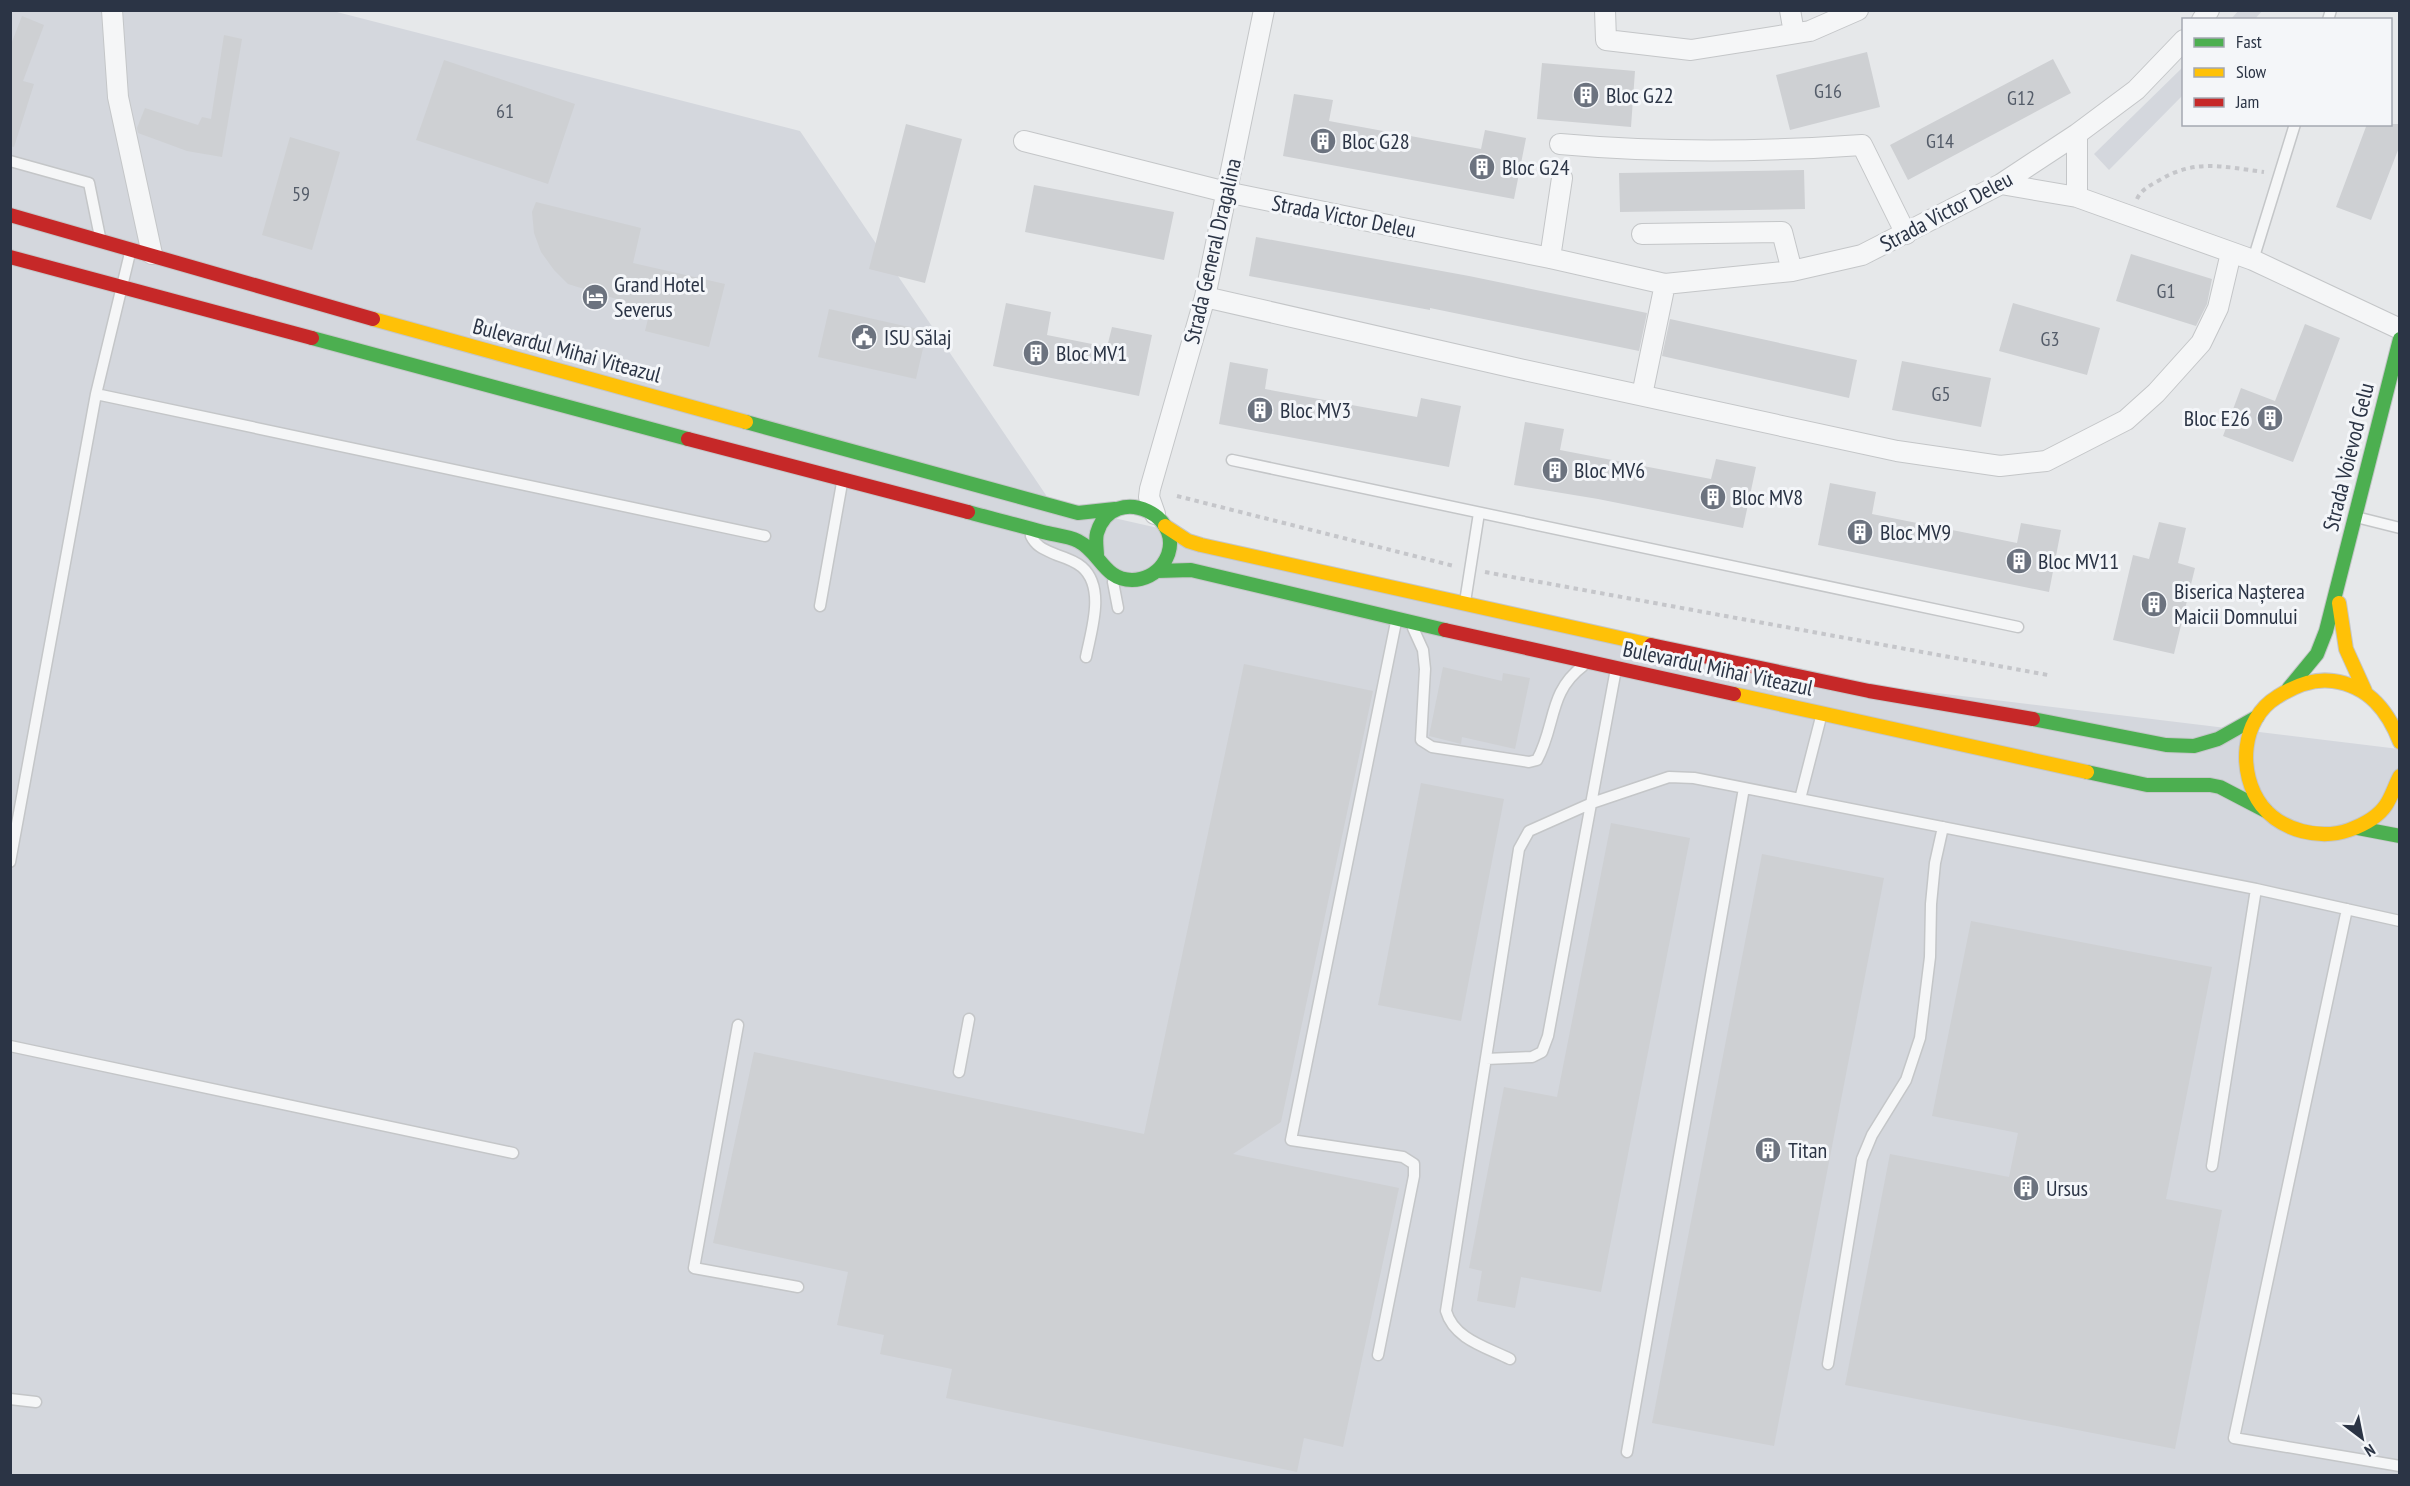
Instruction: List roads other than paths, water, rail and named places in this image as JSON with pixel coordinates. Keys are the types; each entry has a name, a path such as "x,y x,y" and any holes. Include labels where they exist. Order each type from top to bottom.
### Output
{"main road":[{"name":"Bulevardul Mihai Viteazul","path":"10,215 152,254 388,340 781,448 842,479 1078,541 1097,556 1107,571"},
{"name":"Bulevardul Mihai Viteazul","path":"10,257 120,288 388,340 781,448 1078,513 1093,513 1123,507 1144,507 1188,541 1201,545 1465,603 1618,653 1826,697 2147,785 2210,785 2266,811"},
{"name":"Strada Voievod Gelu","path":"2338,585 2395,376 2400,339"},
{"path":"1097,556 1095,535 1106,516 1123,507"},
{"path":"1157,571 1165,561 1169,550 1169,538 1160,520"},
{"name":"Bulevardul Mihai Viteazul","path":"1141,579 1157,571 1191,570 1589,662 1618,653 1826,697 1869,691 2082,728 2166,746 2194,746 2218,739 2257,717"},
{"path":"1107,571 1123,579 1141,579"},
{"path":"2338,585 2317,654 2289,688 2267,704 2257,717 2246,746 2246,767 2251,787 2266,811 2288,828 2314,836 2332,836 2358,828 2381,812 2396,789 2400,776"},
{"path":"2338,585 2340,636 2350,663 2365,691"},
{"path":"2289,688 2314,680 2340,681 2365,691 2381,704 2396,727 2400,742"},
{"path":"2358,828 2400,836"}],"street":[{"path":"112,10 118,97 152,254"},
{"name":"Strada General Dragalina","path":"1160,520 1149,497 1150,489 1205,297 1264,10"},
{"path":"1605,10 1606,40 1691,50 1810,31 1858,10"},
{"path":"1790,10 1794,33"},
{"name":"Strada Victor Deleu","path":"1024,141 1226,192 1550,258 1665,284 1792,271 1862,255 2001,184 2078,134 2136,90 2182,42"},
{"path":"2077,197 2078,134"},
{"path":"1560,144 1613,149 1787,151 1862,145 1906,234"},
{"path":"1550,258 1563,178"},
{"path":"2001,184 2077,197 2253,260 2400,329"},
{"path":"1642,234 1782,232 1792,271"},
{"path":"1205,297 1897,451 2000,466 2046,461 2126,420 2201,343 2218,309 2231,253"},
{"path":"1642,395 1665,284"},
{"path":"1123,507 1150,489"}],"lane":[{"path":"2253,260 2294,126"},
{"path":"10,161 90,183 101,240"},
{"path":"10,862 96,394 131,248"},
{"path":"96,394 765,536"},
{"path":"1232,460 2018,627"},
{"path":"820,606 842,479"},
{"path":"1465,603 1479,513"},
{"path":"2355,517 2400,528"},
{"path":"1027,528 1039,547 1076,562 1085,569 1092,581 1095,609 1086,657"},
{"path":"1107,571 1115,589 1118,608 1124,597 1141,579"},
{"path":"1378,1355 1414,1176 1414,1164 1403,1157 1291,1140 1396,619"},
{"path":"1411,622 1423,650 1425,669 1421,740 1432,747 1529,762 1537,760 1543,751 1560,691 1570,676 1589,662"},
{"path":"1486,1059 1532,1057 1542,1052 1548,1036 1618,653"},
{"path":"1800,799 1826,697"},
{"path":"1510,1359 1459,1334 1450,1322 1446,1311 1520,849 1528,831 1592,803 1669,777 1694,778 2256,889 2400,921"},
{"path":"1627,1452 1744,788"},
{"path":"1828,1364 1862,1159 1872,1135 1906,1080 1920,1038 1930,957 1931,904 1935,863 1943,827"},
{"path":"2212,1166 2256,889"},
{"path":"2347,909 2234,1438 2400,1466"},
{"path":"958,1072 969,1019"},
{"path":"738,1025 693,1268 798,1287"},
{"path":"10,1046 513,1152"},
{"path":"10,1399 36,1402"}],"place":[{"name":"Bloc G22","path":"1586,95"},
{"name":"Bloc G28","path":"1323,141"},
{"name":"Bloc G24","path":"1482,167"},
{"name":"Grand Hotel Severus","path":"595,297"},
{"name":"ISU Sălaj","path":"864,337"},
{"name":"Bloc MV1","path":"1036,353"},
{"name":"Bloc MV3","path":"1260,410"},
{"name":"Bloc E26","path":"2270,418"},
{"name":"Bloc MV6","path":"1555,470"},
{"name":"Bloc MV8","path":"1713,497"},
{"name":"Bloc MV9","path":"1860,532"},
{"name":"Bloc MV11","path":"2019,561"},
{"name":"Biserica Nașterea Maicii Domnului","path":"2154,604"},
{"name":"Titan","path":"1768,1150"},
{"name":"Ursus","path":"2026,1188"}]}
